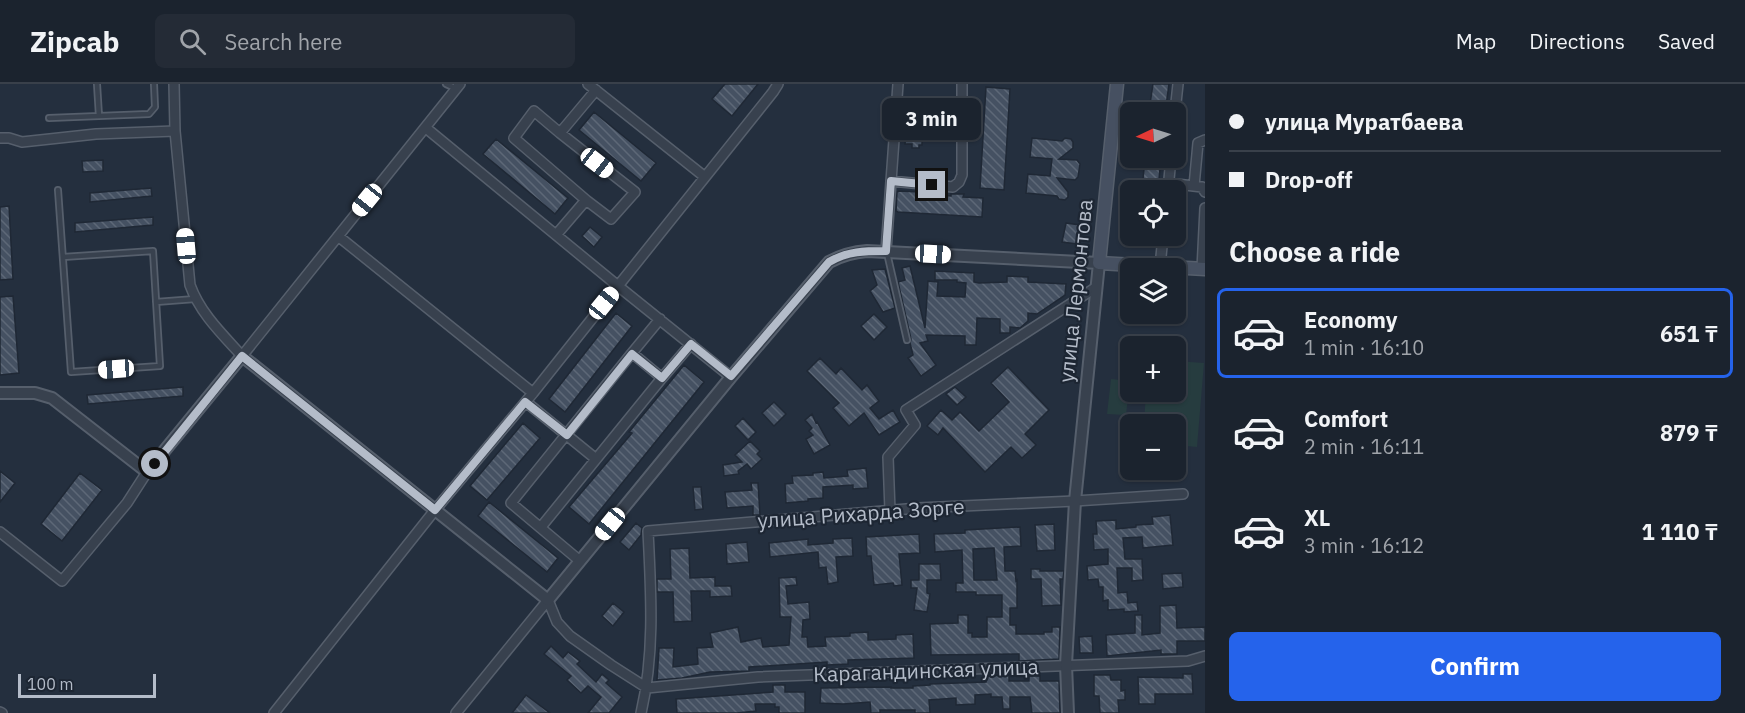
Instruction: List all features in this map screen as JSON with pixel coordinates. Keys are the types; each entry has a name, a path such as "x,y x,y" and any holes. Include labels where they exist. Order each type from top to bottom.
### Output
{"main road":[{"name":"улица Лермонтова","path":"1099,263 1117,84"},
{"path":"1099,263 1120,264"},
{"path":"1186,268 1203,269"}],"street":[{"path":"174,84 175,131 190,285 195,299 210,320 242,356 548,600 557,622 570,636 611,666 647,688 641,713"},
{"path":"274,713 778,84"},
{"path":"886,251 898,84"},
{"path":"891,181 953,187 959,182 962,175 963,84"},
{"path":"1176,102 1178,84"},
{"path":"0,532 62,581 127,503 147,472 458,86"},
{"path":"560,134 592,87 705,177"},
{"path":"534,111 560,134 635,192 611,219 514,138 534,111"},
{"path":"426,128 731,376"},
{"path":"0,138 22,142 96,134 175,131"},
{"path":"1194,186 1198,143 1205,140"},
{"path":"1186,186 1202,187 1205,192"},
{"path":"556,235 586,200"},
{"path":"1203,269 1205,208"},
{"path":"338,236 532,393"},
{"path":"456,713 731,376 829,262 841,255 854,252 886,251 1099,263"},
{"name":"улица Лермонтова","path":"1068,713 1066,665 1075,501 1099,263"},
{"path":"890,511 888,457 915,425 906,410 1095,288"},
{"path":"580,561 512,503 660,319"},
{"path":"541,527 691,344"},
{"path":"632,354 662,378"},
{"path":"0,393 35,393 52,398 147,472"},
{"path":"525,402 596,459"},
{"name":"улица Рихарда Зорге","path":"647,688 652,617 648,531 890,511 1183,494"},
{"name":"Карагандинская улица","path":"647,688 758,677 1188,661 1205,656"}],"lane":[{"path":"97,84 99,116"},
{"path":"49,118 149,114 155,106 154,84"},
{"path":"446,84 458,86"},
{"path":"58,190 70,372 160,366 153,251 63,257"},
{"path":"886,251 907,340"},
{"path":"156,302 195,299"}],"green space":[{"path":"1186,362 1204,363 1197,447 1186,446 1186,414 1145,414 1145,402 1186,402"},
{"path":"1111,379 1120,380 1120,402 1128,402 1126,414 1107,414"}],"building":[{"path":"725,84 758,84 732,116 712,99"},
{"path":"1153,84 1169,84 1167,102 1150,102"},
{"path":"986,87 1010,89 1004,190 980,188"},
{"path":"594,112 656,163 641,181 579,130"},
{"path":"906,134 922,135 922,145 919,145 919,148 912,148 912,144 905,144"},
{"path":"1032,138 1062,141 1065,138 1073,142 1073,148 1059,159 1077,160 1080,164 1078,177 1075,180 1057,178 1068,192 1065,200 1057,196 1026,193 1028,174 1050,176 1052,159 1030,157"},
{"path":"496,139 568,198 555,214 483,154"},
{"path":"103,160 103,171 83,172 82,161"},
{"path":"1144,168 1160,168 1159,180 1143,180"},
{"path":"151,188 152,196 90,202 90,193"},
{"path":"897,192 921,192 928,193 928,195 964,194 963,197 983,198 982,217 898,212 896,211"},
{"path":"9,206 13,279 0,280 0,207"},
{"path":"153,217 153,225 75,232 75,223"},
{"path":"1066,223 1080,225 1077,244 1062,242"},
{"path":"590,227 602,237 594,247 582,236"},
{"path":"910,266 925,328 928,281 938,282 937,296 965,297 966,283 957,282 957,280 935,280 935,271 974,273 974,282 979,283 1007,282 1007,276 1028,277 1028,282 1066,284 1065,295 1037,314 1028,313 1028,321 1020,328 1010,327 1010,333 1000,333 1000,319 977,318 976,345 965,345 965,336 926,335 928,341 920,343 936,365 921,376 908,358 913,355 911,339 898,282 905,280 902,268"},
{"path":"885,269 895,308 883,312 870,291 877,285 872,270"},
{"path":"13,296 19,373 0,375 0,297"},
{"path":"616,313 632,326 565,412 549,399"},
{"path":"874,314 887,327 874,340 861,326"},
{"path":"820,358 836,374 841,368 862,390 867,385 879,401 870,408 879,419 893,410 900,422 879,435 864,413 849,426 833,408 839,403 807,371"},
{"path":"684,365 704,382 589,524 569,507 632,433 629,432"},
{"path":"1008,367 1049,410 1025,434 1036,445 1022,458 1011,447 985,472 943,428 938,435 927,426 941,410 952,420 960,412 979,431 1009,402 991,383"},
{"path":"183,387 183,396 88,404 87,395"},
{"path":"955,387 966,397 957,405 946,394"},
{"path":"774,402 786,414 774,426 762,413"},
{"path":"812,414 830,445 814,454 806,439 813,435 809,431 812,428 805,420"},
{"path":"743,418 756,432 748,440 735,426"},
{"path":"523,423 540,438 487,500 470,486"},
{"path":"750,441 760,451 757,454 762,459 751,469 747,464 738,471 739,474 724,476 723,465 742,462 735,455"},
{"path":"866,468 868,488 853,489 853,485 823,487 823,498 786,503 785,484 793,483 792,476 823,472 824,478 848,476 847,470"},
{"path":"0,471 15,483 0,502"},
{"path":"80,473 102,490 62,541 41,524"},
{"path":"751,483 758,483 760,515 753,515 753,506 727,508 725,492 752,490"},
{"path":"693,487 701,487 703,509 695,510"},
{"path":"489,502 558,558 547,572 478,516"},
{"path":"1170,515 1173,545 1143,548 1142,537 1123,538 1125,559 1142,559 1143,580 1132,581 1132,568 1117,568 1118,593 1127,592 1128,603 1137,602 1138,611 1108,610 1108,600 1103,601 1103,587 1099,587 1098,579 1088,580 1087,566 1108,564 1108,549 1094,550 1093,534 1097,534 1096,521 1116,520 1116,529 1153,524 1152,517"},
{"path":"636,523 642,528 641,535 629,550 620,542"},
{"path":"1054,524 1055,550 1037,551 1035,525"},
{"path":"1020,527 1021,546 1004,547 1005,571 1015,571 1017,580 1017,608 1010,608 1010,625 1016,625 1016,634 1044,634 1044,632 1052,632 1052,627 1060,627 1059,659 1019,661 1019,654 931,655 930,624 958,623 958,615 968,615 968,633 972,633 972,637 987,637 987,617 1002,617 1002,595 956,592 956,583 963,583 962,550 935,552 934,534 965,533 965,530","holes":["994,548 997,580 974,580 973,549"]},
{"path":"919,534 920,553 899,554 902,585 894,586 893,583 874,585 871,556 867,556 866,537"},
{"path":"852,538 853,556 836,557 838,582 828,584 826,567 819,568 818,552 770,557 769,543 808,539 808,545 833,543 833,539"},
{"path":"747,542 749,562 727,564 726,544"},
{"path":"689,548 690,578 715,577 715,586 731,586 732,596 710,597 710,591 691,591 692,621 674,622 673,592 657,592 657,579 671,579 670,549"},
{"path":"919,564 940,564 941,580 927,580 927,593 930,594 927,612 914,610 917,588 911,588 911,580 919,580"},
{"path":"1031,569 1064,571 1063,579 1060,579 1061,605 1042,606 1041,579 1031,579"},
{"path":"1182,573 1183,587 1163,589 1162,574"},
{"path":"796,577 797,585 786,586 788,604 809,602 810,619 803,620 802,637 807,637 808,647 826,646 825,637 850,636 850,633 868,632 868,640 896,639 896,635 913,634 914,658 848,660 848,664 827,665 827,662 749,667 749,671 710,672 657,680 659,648 674,648 673,667 698,664 697,648 713,647 710,633 738,627 741,642 761,638 763,647 789,645 791,617 780,617 779,578"},
{"path":"613,603 624,612 613,626 602,616"},
{"path":"1176,605 1177,628 1205,627 1205,641 1177,641 1177,654 1161,654 1161,650 1107,656 1106,635 1135,633 1135,615 1142,615 1142,635 1160,633 1160,606"},
{"path":"1092,636 1093,653 1080,653 1079,637"},
{"path":"551,646 563,658 568,652 580,661 577,664 596,682 602,674 609,680 606,683 622,697 609,713 588,713 601,697 588,686 581,693 567,680 571,676 544,654"},
{"path":"1183,674 1192,674 1193,694 1155,694 1155,704 1139,704 1138,677 1183,678"},
{"path":"1009,675 1009,681 1029,681 1029,676 1040,676 1040,681 1059,681 1060,713 1032,713 1030,697 1010,697 1010,709 1003,709 1002,697 991,697 991,694 975,695 975,704 956,705 956,698 929,700 930,713 915,713 915,710 880,710 880,713 871,713 870,702 820,703 821,688 913,688 913,686 930,684 986,682 986,676"},
{"path":"1094,675 1110,675 1111,680 1121,680 1121,691 1125,690 1125,700 1118,700 1119,713 1100,713 1099,696 1094,696"},
{"path":"773,685 785,685 785,692 805,692 805,713 779,713 779,707 775,707 775,704 755,704 756,711 677,713 676,699 773,692"},
{"path":"526,695 550,713 512,713"}],"route":[{"path":"155,464 242,356 435,510 525,402 567,435 632,354 662,378 691,344 731,376 829,262 841,255 854,252 886,251 891,181 932,185"}]}
